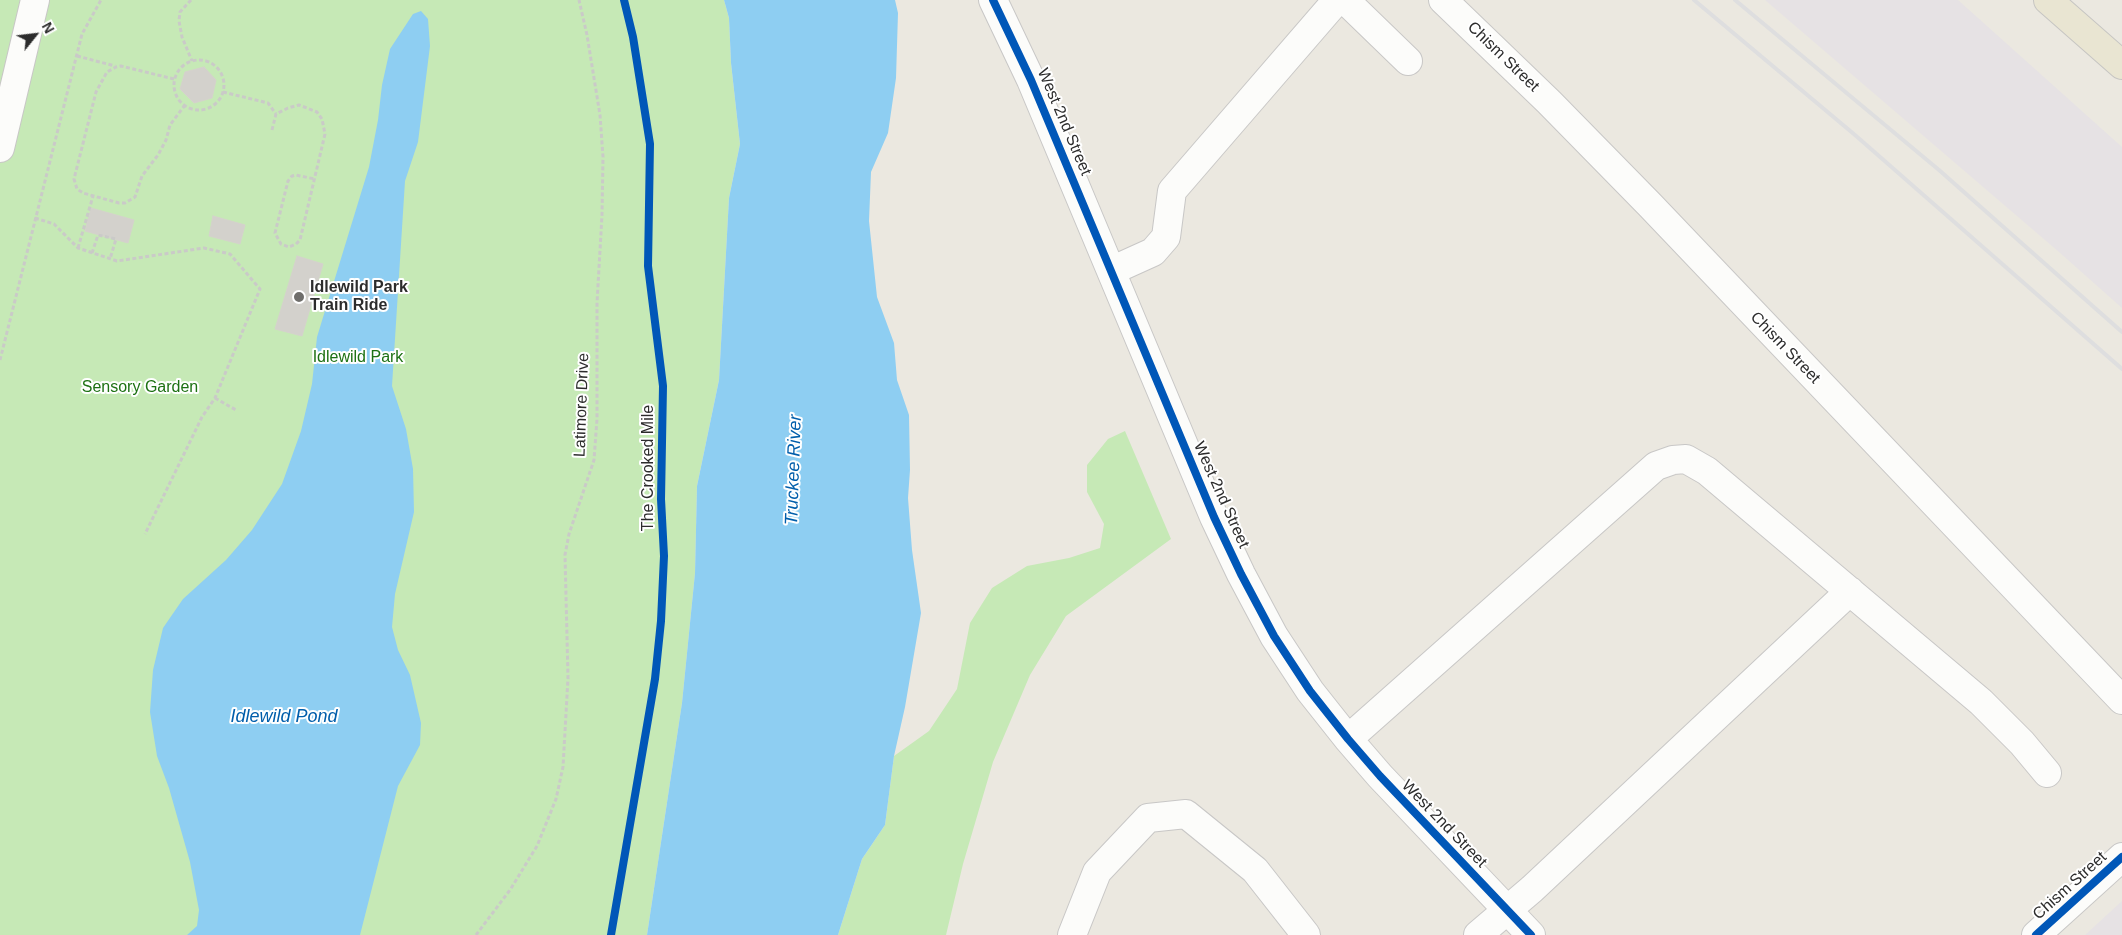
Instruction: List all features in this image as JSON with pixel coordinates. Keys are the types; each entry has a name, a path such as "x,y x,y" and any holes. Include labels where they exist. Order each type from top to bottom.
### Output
{"main road":[{"path":"2048,0 2122,66"}],"street":[{"path":"0,148 35,0"},
{"name":"West 2nd Street","path":"993,0 1032,80 1214,517 1241,574 1274,636 1310,691 1348,739 1380,776 1531,935"},
{"path":"1111,271 1153,252 1166,237 1172,191 1337,0"},
{"path":"1345,0 1408,61"},
{"name":"Chism Street","path":"1443,0 1549,102 1643,198 2122,700"},
{"path":"1348,739 1656,466 1673,460 1686,459 1707,471 1981,702 2022,743 2047,773"},
{"path":"1478,935 1508,910 1850,591"},
{"path":"1072,935 1097,872 1148,818 1186,814 1255,870 1306,935"},
{"name":"Chism Street","path":"2036,935 2122,857"}],"path":[{"path":"0,360 84,28 100,0"},
{"path":"191,0 180,12 179,21 182,37 192,61"},
{"path":"77,56 174,79"},
{"path":"192,61 207,61 217,67 223,76 221,98 212,106 202,110 191,109 175,94 174,79 186,64 192,61"},
{"path":"116,66 107,72 99,85 74,178 77,189 93,196 119,203 125,203 135,197 142,176 158,155 166,140 170,125 185,105"},
{"path":"223,92 268,103 276,114"},
{"path":"276,114 293,106 306,106 317,112 322,119 325,134 300,240 288,247 281,244 276,238 275,233 288,180 292,176 314,179"},
{"path":"272,130 276,114"},
{"path":"78,248 93,196"},
{"path":"36,218 54,224 78,248 117,261 204,248 230,254 260,289 215,398 202,417 145,534"},
{"path":"92,253 98,235 116,240 110,259"},
{"path":"215,398 236,410"}],"shaded area":[{"path":"1765,0 1958,0 2122,147 2122,308 2059,252"},
{"path":"2122,901 2122,935 2085,935"}],"green space":[{"name":"Idlewild Park","path":"0,0 724,0 729,18 731,63 740,144 729,198 719,380 697,486 695,573 682,703 647,935 0,935"},
{"path":"1125,431 1171,539 1066,616 1030,675 993,762 963,864 946,935 838,935 862,859 885,825 894,756 929,731 957,689 970,623 992,588 1027,566 1069,558 1100,548 1104,524 1087,492 1087,465 1108,439"}],"water":[{"name":"Truckee River","path":"724,0 895,0 898,13 896,78 888,133 871,172 869,221 877,297 894,343 897,380 909,415 910,470 908,498 912,550 921,613 905,707 894,756 885,825 862,859 838,935 647,935 682,703 695,573 697,486 719,380 729,198 740,144 731,63 729,18"},
{"name":"Idlewild Pond","path":"421,11 428,19 430,46 418,142 405,181 392,386 406,429 413,469 414,512 395,594 392,627 398,650 410,675 421,723 420,745 398,786 360,935 187,935 197,926 199,910 190,862 169,788 157,756 150,712 153,670 163,628 183,599 226,560 252,530 282,484 301,431 312,384 317,337 369,167 378,120 382,85 390,49 413,14"}],"building":[{"path":"204,67 216,80 212,98 194,103 180,89 185,72"},
{"path":"91,208 134,220 128,243 85,231"},
{"path":"213,216 245,225 240,244 209,236"},
{"name":"Idlewild Park Train Ride","path":"297,256 323,264 302,336 275,329"}],"railway":[{"path":"1694,0 1855,135 2122,369"},
{"path":"1735,0 1939,170 2122,332"}],"cycle path":[{"name":"The Crooked Mile","path":"611,935 655,679 661,621 664,556 661,499 663,386 648,266 650,144 633,37 624,0"},
{"path":"993,0 1031,80 1214,517 1241,574 1274,636 1310,691 1348,739 1380,776 1531,935"},
{"path":"2036,935 2122,857"}],"place":[{"name":"Idlewild Park Train Ride","path":"299,297"}],"park label":[{"name":"Sensory Garden","path":"140,388"}]}
